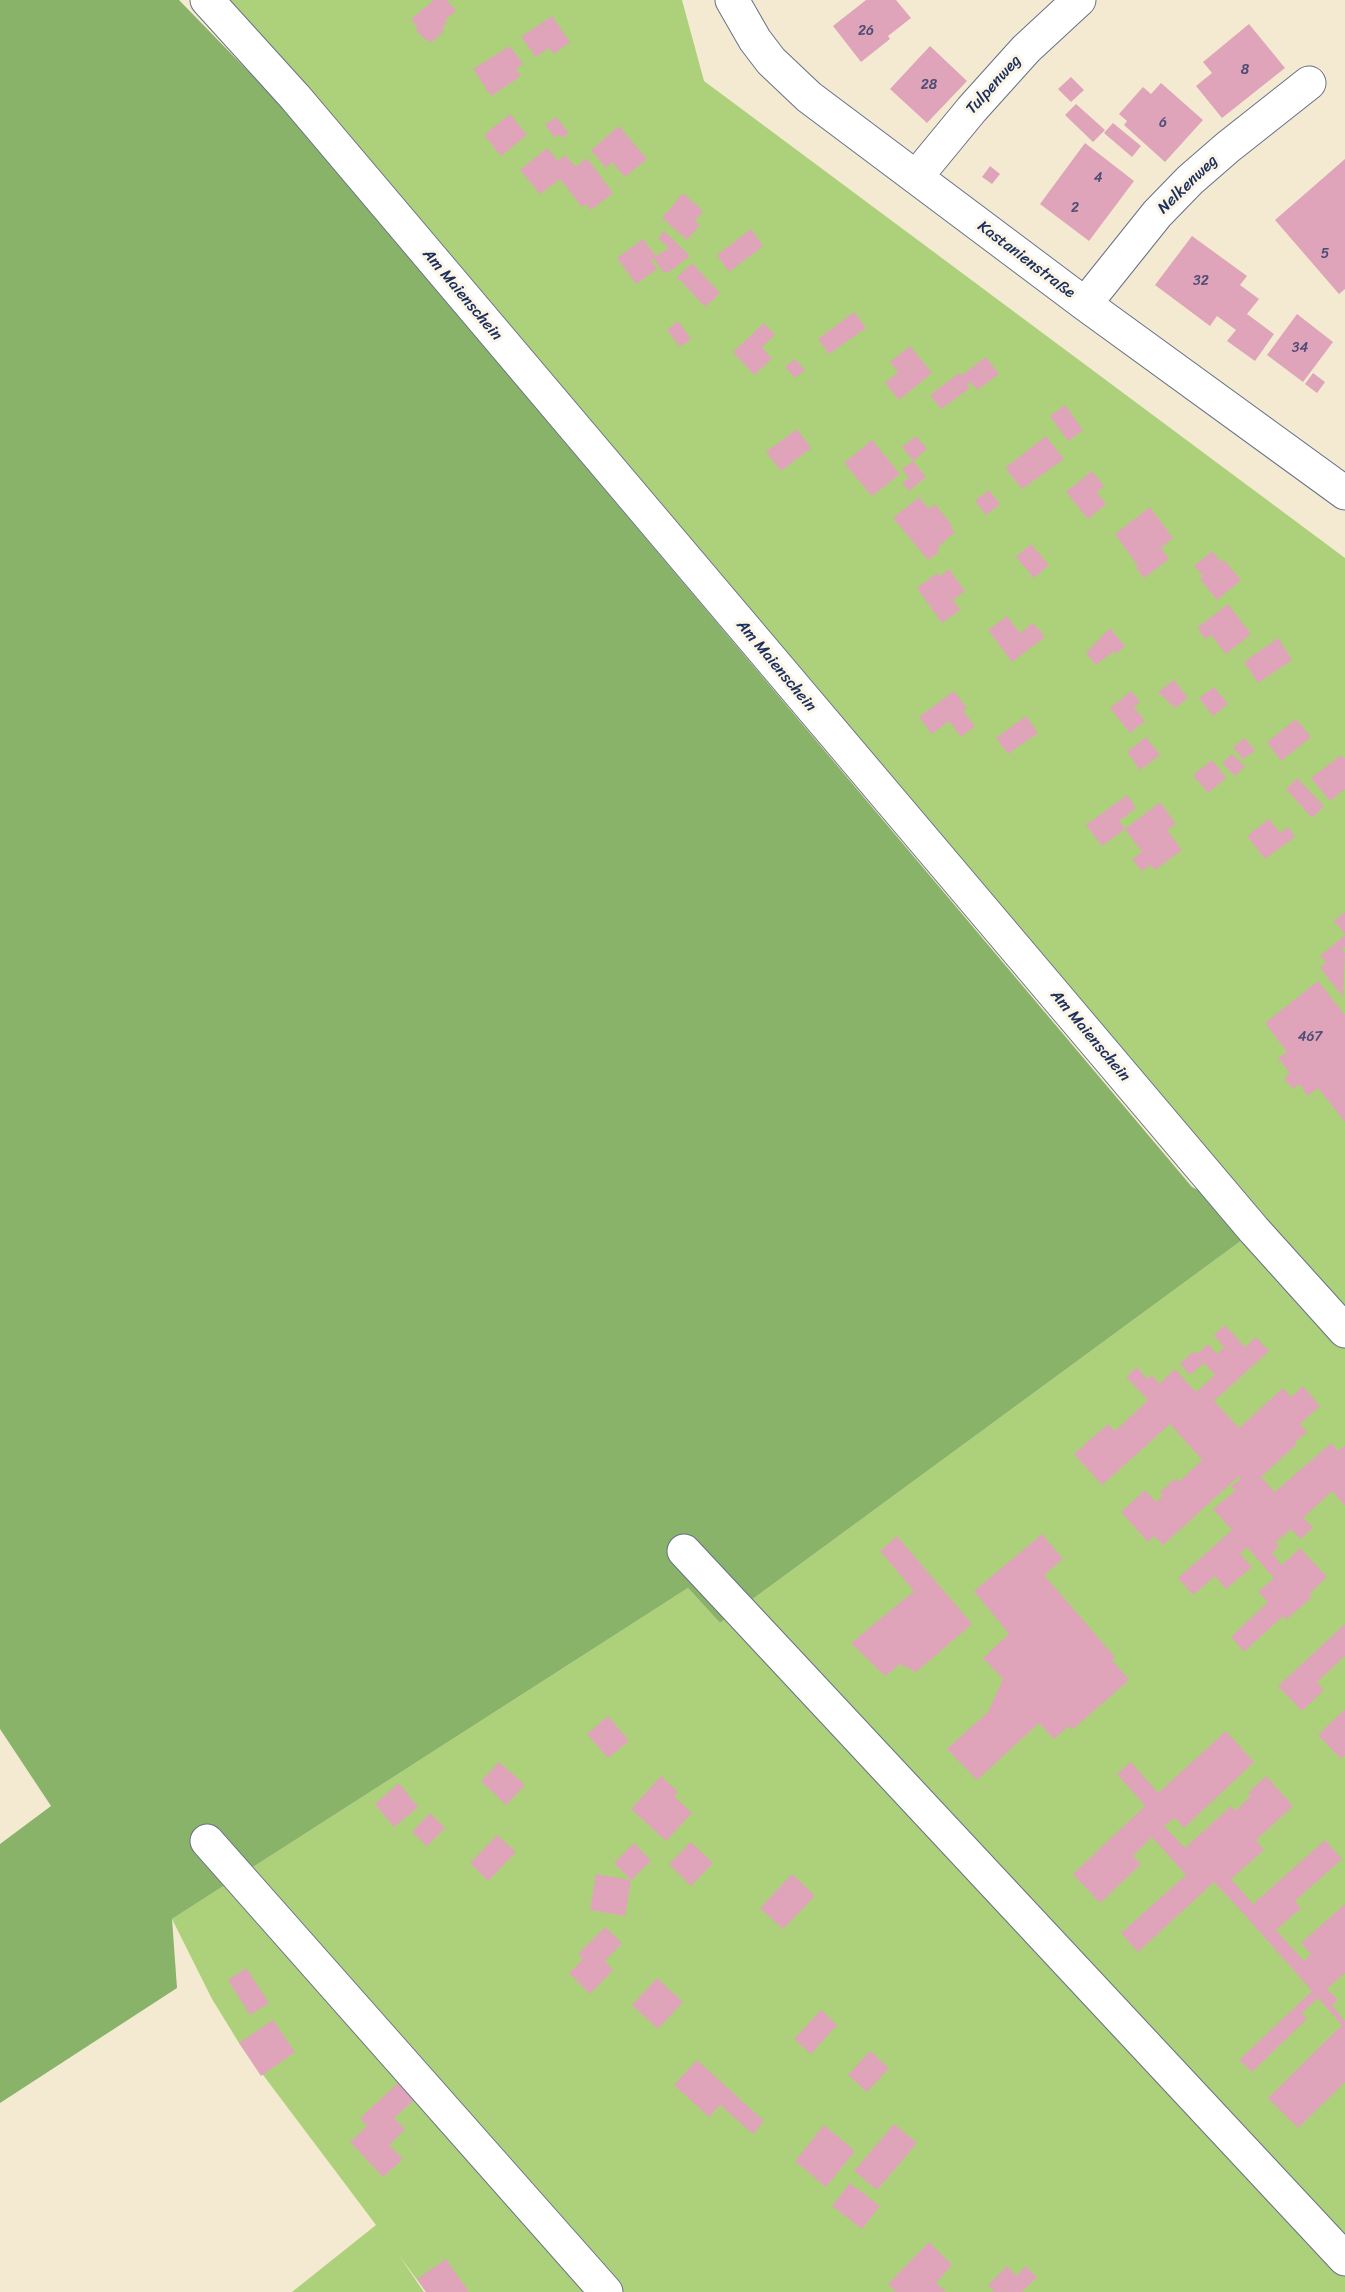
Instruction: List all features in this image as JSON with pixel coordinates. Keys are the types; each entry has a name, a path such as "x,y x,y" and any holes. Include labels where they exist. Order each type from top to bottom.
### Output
{"street":[{"name":"Am Maienschein","path":"207,0 295,97 1254,1230 1345,1331"},
{"name":"Kastanienstraße","path":"732,0 755,40 787,78 809,97 1085,304 1345,494"},
{"name":"Tulpenweg","path":"916,177 972,109 1026,49 1079,0"},
{"name":"Nelkenweg","path":"1085,304 1157,214 1190,180 1309,83"},
{"path":"684,1551 1345,2259"},
{"path":"207,1841 606,2292"}],"green space":[{"path":"0,0 179,0 281,105 1192,1187 1264,1224 720,1623 688,1588 172,1919 177,1988 0,2103 0,1844 51,1806 0,1729"},
{"path":"221,0 682,0 704,81 1345,558 1345,2292 426,2292 398,2254 424,2292 292,2292 376,2225 239,2043 212,1999 172,1919 688,1588 720,1623 1264,1224"}],"building":[{"path":"434,0 447,0 456,11 445,20 447,23 442,28 444,31 431,43 416,30 418,28 411,19"},
{"path":"866,0 896,0 911,18 888,36 890,39 861,62 833,26"},
{"path":"552,16 570,42 554,54 549,48 536,57 521,37"},
{"path":"1249,24 1285,68 1222,118 1196,86 1212,73 1203,62"},
{"path":"510,46 523,64 516,69 521,76 491,96 473,69"},
{"path":"930,46 967,81 927,123 890,89"},
{"path":"1071,77 1084,90 1071,102 1058,89"},
{"path":"1161,83 1203,120 1165,162 1124,125 1127,121 1119,114 1143,87 1151,94"},
{"path":"1076,104 1105,130 1093,142 1065,115"},
{"path":"510,114 527,135 501,156 484,135"},
{"path":"556,117 569,133 562,138 559,134 555,138 545,125"},
{"path":"1113,123 1141,146 1132,157 1104,133"},
{"path":"619,126 647,159 625,177 612,162 606,168 591,150"},
{"path":"1085,143 1134,181 1089,241 1040,204"},
{"path":"547,148 558,161 565,155 576,167 587,158 613,193 591,210 586,204 582,207 560,179 540,194 520,170"},
{"path":"1345,159 1345,289 1339,294 1275,220"},
{"path":"990,166 1000,174 992,184 982,177"},
{"path":"683,193 703,211 695,221 700,225 687,240 662,218"},
{"path":"751,229 763,246 729,272 717,255"},
{"path":"664,231 690,256 672,270 664,273 653,258 651,260 657,269 636,284 617,258 643,239 656,256 669,248 658,238"},
{"path":"1192,236 1247,276 1240,285 1259,299 1247,314 1274,334 1255,361 1227,341 1236,330 1217,316 1210,326 1155,285"},
{"path":"692,263 720,293 705,307 677,277"},
{"path":"854,312 866,328 829,354 818,339"},
{"path":"1297,314 1333,342 1303,382 1267,355"},
{"path":"678,321 691,339 680,347 667,330"},
{"path":"764,323 775,335 762,347 772,359 754,375 733,352"},
{"path":"910,346 932,373 899,400 885,383 898,372 890,362"},
{"path":"986,357 999,374 977,390 971,382 967,385 970,388 941,409 930,395 959,373 962,375"},
{"path":"795,359 805,370 795,378 785,367"},
{"path":"1313,373 1325,382 1317,393 1305,384"},
{"path":"1065,405 1083,430 1068,441 1050,416"},
{"path":"797,429 811,448 781,471 766,452"},
{"path":"916,436 927,449 913,461 902,447"},
{"path":"1046,436 1064,459 1022,489 1005,468"},
{"path":"872,440 900,474 872,496 844,463"},
{"path":"913,461 926,477 909,491 902,483 909,478 902,469"},
{"path":"1092,471 1104,486 1097,492 1106,504 1088,519 1066,492"},
{"path":"989,490 1000,504 986,515 975,501"},
{"path":"919,497 929,509 935,504 955,532 939,546 938,553 928,560 893,518"},
{"path":"1150,507 1173,538 1161,548 1169,559 1144,578 1115,534"},
{"path":"1031,544 1049,565 1034,578 1016,557"},
{"path":"1212,551 1221,562 1224,560 1241,580 1217,600 1200,579 1203,576 1194,566"},
{"path":"949,569 965,591 953,600 960,610 942,623 917,588 937,573 940,576"},
{"path":"1228,604 1251,634 1226,654 1211,635 1206,639 1197,628"},
{"path":"1007,616 1020,633 1033,623 1045,637 1012,662 988,630"},
{"path":"1110,628 1125,646 1096,665 1086,653"},
{"path":"1278,638 1292,660 1258,683 1244,662"},
{"path":"1174,680 1188,698 1175,708 1158,692"},
{"path":"1214,687 1228,704 1213,716 1199,698"},
{"path":"954,691 967,708 963,711 975,726 961,737 949,721 932,734 919,717"},
{"path":"1131,691 1140,702 1134,707 1145,721 1130,733 1110,708"},
{"path":"1026,716 1038,733 1008,754 996,738"},
{"path":"1296,719 1311,737 1281,761 1267,742"},
{"path":"1146,737 1160,755 1140,770 1127,752"},
{"path":"1245,738 1255,751 1243,759 1233,747"},
{"path":"1232,754 1245,766 1235,776 1222,763"},
{"path":"1341,755 1345,759 1345,789 1330,801 1311,778"},
{"path":"1212,760 1226,778 1208,793 1193,775"},
{"path":"1297,778 1324,806 1312,818 1286,789"},
{"path":"1127,795 1136,808 1119,821 1125,829 1102,846 1086,825"},
{"path":"1160,802 1176,824 1167,830 1182,850 1155,870 1151,865 1142,871 1132,859 1142,852 1125,829"},
{"path":"1269,819 1280,833 1288,827 1295,837 1265,859 1247,836"},
{"path":"1345,912 1345,934 1334,921"},
{"path":"1345,935 1345,947 1342,949 1345,953 1343,997 1320,968 1326,963 1320,956"},
{"path":"1318,981 1345,1015 1345,1122 1318,1088 1308,1096 1299,1084 1293,1089 1284,1078 1290,1073 1278,1058 1287,1052 1265,1023"},
{"path":"1225,1325 1245,1347 1256,1337 1269,1351 1214,1401 1239,1428 1283,1388 1291,1397 1303,1386 1320,1406 1300,1424 1307,1432 1261,1477 1275,1492 1331,1443 1338,1451 1345,1445 1345,1506 1332,1491 1303,1518 1313,1527 1301,1539 1291,1529 1276,1542 1279,1546 1272,1553 1282,1565 1300,1548 1327,1577 1309,1594 1312,1597 1286,1620 1283,1616 1244,1652 1231,1637 1268,1602 1258,1592 1274,1578 1247,1547 1240,1554 1252,1567 1226,1589 1215,1576 1193,1595 1178,1578 1232,1530 1213,1509 1235,1491 1231,1486 1241,1479 1239,1476 1163,1545 1154,1536 1148,1542 1121,1512 1145,1490 1156,1502 1163,1496 1160,1492 1176,1478 1179,1482 1202,1460 1170,1424 1102,1485 1074,1454 1108,1424 1115,1431 1148,1400 1126,1377 1137,1367 1147,1379 1152,1375 1159,1384 1175,1369 1196,1392 1215,1375 1204,1363 1190,1375 1180,1364 1194,1351 1197,1354 1208,1344 1217,1354 1224,1347 1214,1335"},
{"path":"1042,1534 1063,1559 1044,1575 1115,1657 1112,1660 1129,1680 1072,1730 1069,1726 1054,1739 1039,1723 977,1780 947,1749 988,1712 1003,1679 983,1658 1009,1634 974,1591"},
{"path":"897,1536 972,1624 916,1672 900,1664 885,1676 851,1643 914,1591 880,1551"},
{"path":"1345,1624 1345,1656 1317,1682 1324,1690 1302,1711 1278,1686"},
{"path":"1345,1709 1345,1755 1341,1759 1318,1735"},
{"path":"608,1716 629,1741 608,1758 587,1734"},
{"path":"1226,1731 1254,1762 1184,1828 1175,1818 1164,1826 1185,1848 1231,1806 1235,1811 1251,1796 1248,1793 1266,1776 1293,1806 1256,1840 1264,1850 1231,1879 1253,1904 1325,1840 1342,1859 1295,1901 1301,1908 1276,1930 1304,1961 1311,1954 1301,1943 1345,1904 1345,1973 1327,1989 1338,2000 1332,2005 1345,2021 1345,2082 1298,2128 1268,2098 1342,2025 1318,1998 1302,2013 1307,2019 1252,2072 1239,2060 1312,1991 1243,1913 1214,1882 1138,1952 1121,1933 1186,1875 1152,1837 1133,1856 1141,1864 1100,1903 1073,1874 1145,1806 1117,1774 1131,1762 1158,1793"},
{"path":"499,1762 525,1785 506,1805 481,1781"},
{"path":"661,1776 678,1792 674,1796 692,1813 666,1841 631,1809"},
{"path":"399,1783 418,1807 394,1827 375,1804"},
{"path":"430,1813 445,1828 427,1846 412,1832"},
{"path":"497,1835 516,1852 488,1881 470,1863"},
{"path":"691,1842 713,1863 691,1886 669,1864"},
{"path":"634,1843 651,1861 631,1880 614,1863"},
{"path":"596,1874 631,1880 625,1916 590,1910"},
{"path":"792,1874 815,1896 783,1929 760,1908"},
{"path":"605,1927 622,1943 605,1961 613,1970 590,1994 569,1973 583,1959 578,1954"},
{"path":"246,1968 269,2003 250,2015 228,1980"},
{"path":"657,1978 683,2002 658,2029 632,2005"},
{"path":"821,2010 837,2025 811,2054 794,2039"},
{"path":"273,2020 295,2052 261,2076 239,2043"},
{"path":"870,2051 889,2068 867,2092 848,2075"},
{"path":"697,2060 764,2121 753,2134 720,2105 709,2117 674,2085"},
{"path":"398,2083 414,2100 394,2118 405,2129 389,2145 403,2159 383,2177 350,2142 367,2126 360,2118"},
{"path":"894,2124 917,2143 877,2190 854,2171"},
{"path":"824,2125 855,2151 826,2187 795,2161"},
{"path":"850,2183 880,2206 862,2229 832,2206"},
{"path":"929,2242 952,2265 936,2283 946,2292 896,2292 888,2284"},
{"path":"446,2259 469,2292 426,2292 417,2279"},
{"path":"1007,2266 1017,2276 1025,2266 1037,2277 1022,2292 994,2292 988,2285"}]}
